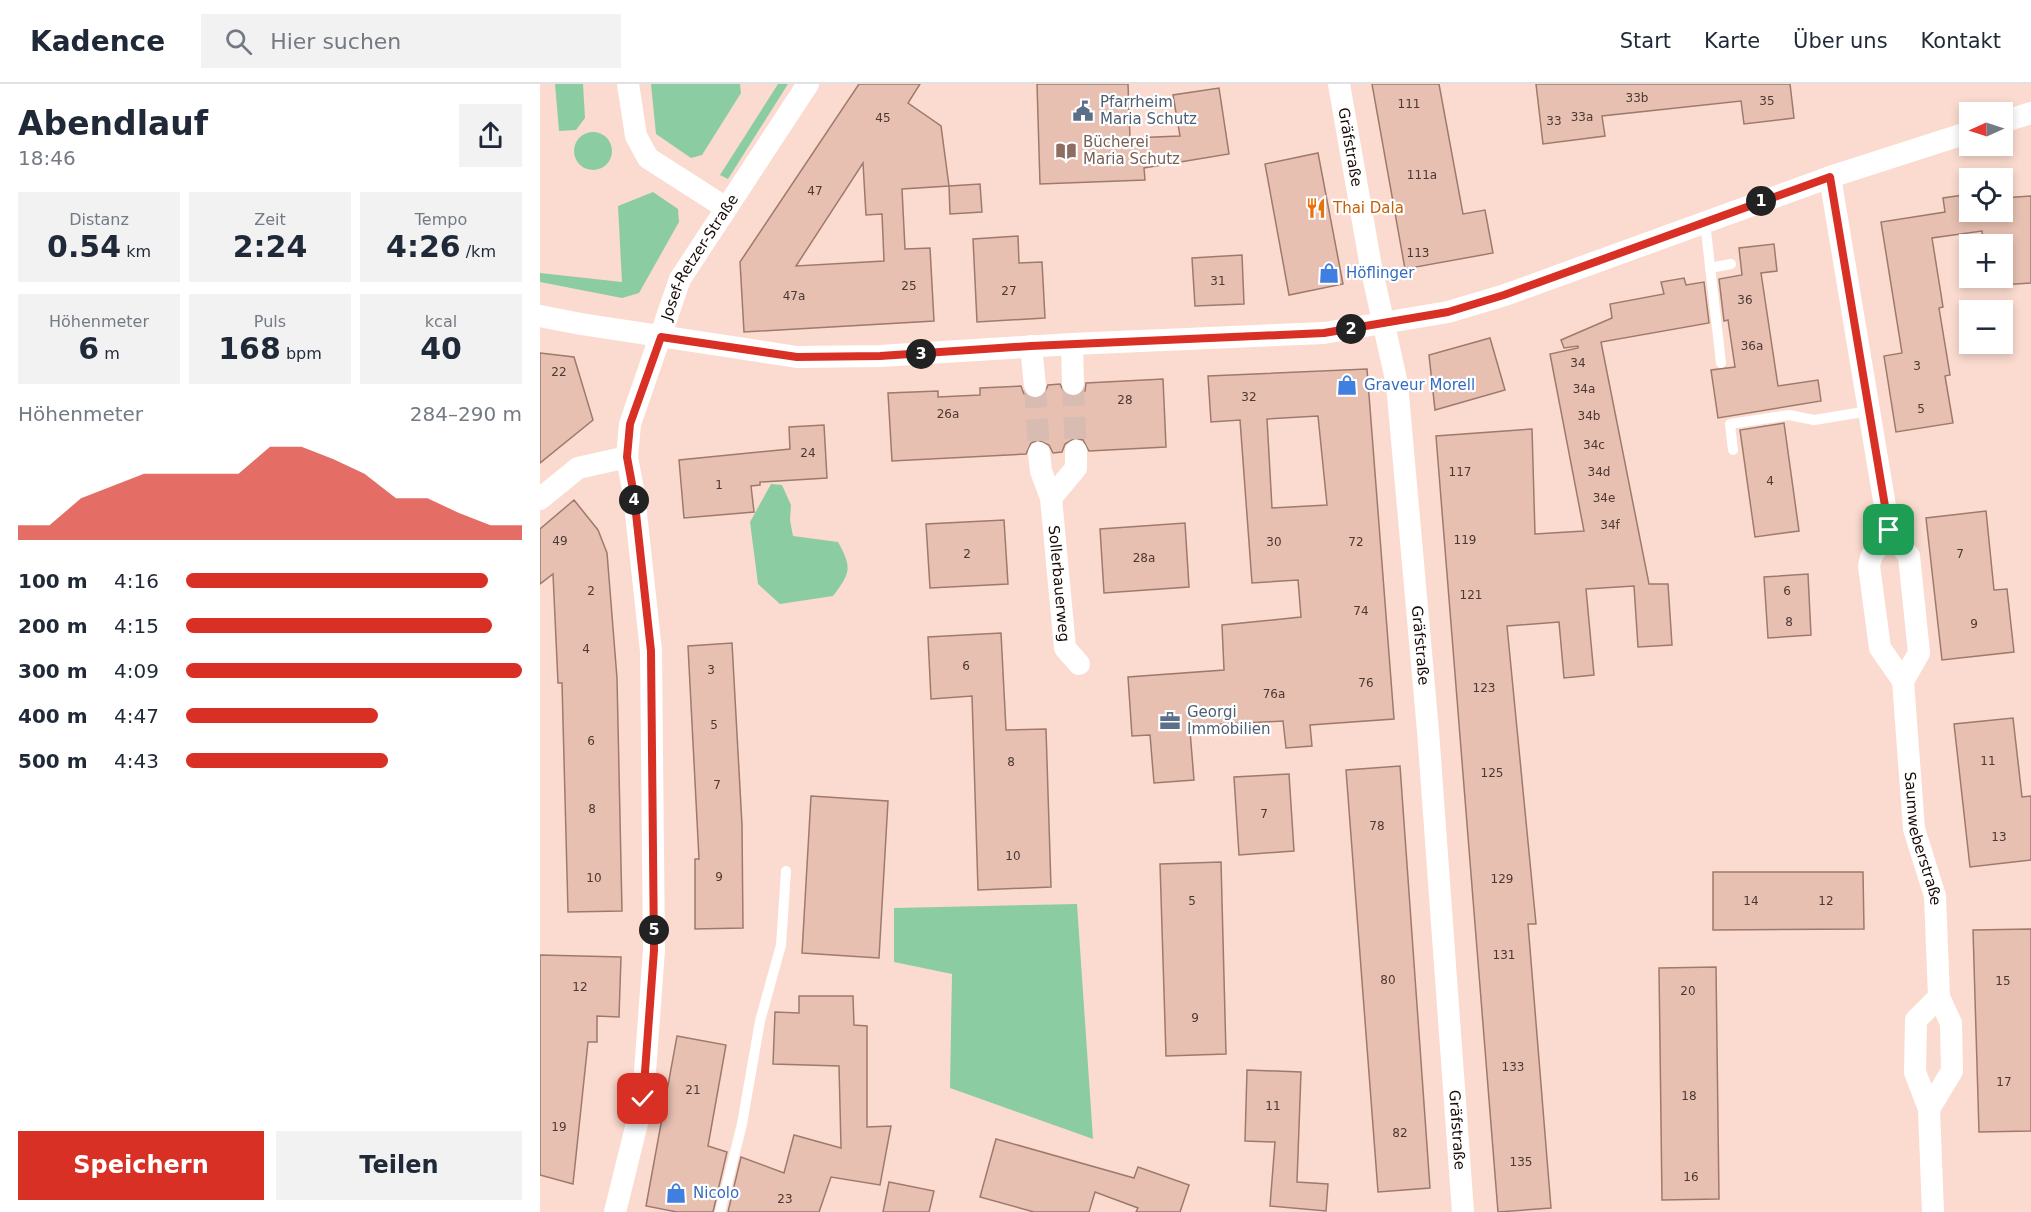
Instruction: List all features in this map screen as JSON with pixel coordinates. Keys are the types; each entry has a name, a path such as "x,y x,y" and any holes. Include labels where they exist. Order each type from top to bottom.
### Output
{"street":[{"path":"628,84 636,136 648,158 726,208"},
{"name":"Josef-Retzer-Straße","path":"615,1212 643,1099 654,950 651,651 634,495 627,457 630,424 680,279 808,84"},
{"name":"Gräfstraße","path":"1339,84 1397,384 1417,597 1463,1212"},
{"path":"2013,119 2031,113"},
{"path":"540,315 661,337 797,357 880,356 1031,346 1324,333 1448,312 1504,295 1830,177 1959,136"},
{"path":"1830,177 1889,530 1909,556 1919,653 1903,681 1880,648 1869,566 1871,556 1889,530"},
{"path":"1072,344 1073,384"},
{"path":"1031,346 1035,386"},
{"path":"1051,498 1076,468 1076,452"},
{"name":"Sollerbauerweg","path":"1039,453 1041,471 1051,498 1065,648 1079,664"},
{"path":"540,499 578,468 627,457"},
{"name":"Saumweberstraße","path":"1903,681 1914,830 1935,896 1939,997 1952,1023 1952,1071 1929,1109"},
{"path":"1933,1212 1929,1109 1915,1072 1916,1020 1939,997"}],"lane":[{"path":"1705,222 1721,363"},
{"path":"1710,268 1731,264"},
{"path":"1733,450 1730,424 1789,415 1814,420 1869,411"},
{"path":"720,1212 742,1124 760,1021 781,945 786,871"}],"green space":[{"path":"555,84 583,84 585,118 576,130 559,131"},
{"path":"651,84 740,84 741,93 702,155 691,158 656,134"},
{"path":"778,84 788,84 728,179 720,175"},
{"path":"593,132 606,138 612,151 606,164 593,170 580,164 574,151 580,138"},
{"path":"653,192 678,209 679,222 639,293 622,298 540,282 540,273 622,282 618,206"},
{"path":"771,484 782,485 791,505 790,520 793,536 838,542 846,558 847,570 833,596 780,604 758,584 750,522"},
{"path":"1077,904 1093,1139 950,1088 952,974 894,962 894,908"}],"building":[{"path":"859,84 920,84 908,103 941,126 949,186 902,189 905,249 930,248 934,321 744,332 740,262","holes":["863,163 866,215 882,214 884,261 796,266"]},
{"name":"Pfarrheim Maria Schutz","path":"1037,84 1128,84 1130,138 1180,136 1173,95 1219,88 1229,154 1144,168 1145,180 1040,184"},
{"path":"1372,84 1439,84 1463,214 1485,210 1493,253 1405,269"},
{"path":"1536,84 1790,84 1794,118 1744,124 1741,101 1602,116 1605,136 1543,144"},
{"path":"1318,153 1343,284 1289,295 1265,164"},
{"path":"980,184 982,212 950,214 949,186"},
{"path":"1959,196 1959,222 2013,222 2013,197 2031,196 2031,283 2013,284 2013,234 1982,234 1982,231 1932,238 1943,307 1939,308 1950,375 1945,376 1953,423 1896,432 1884,356 1902,353 1881,222 1945,212 1943,198"},
{"path":"1018,236 1019,263 1042,262 1045,318 977,322 973,239"},
{"path":"1774,244 1777,271 1761,273 1778,386 1818,380 1821,401 1718,418 1711,370 1735,367 1728,320 1724,321 1719,279 1742,275 1739,248"},
{"path":"1242,255 1244,304 1195,306 1192,258"},
{"path":"1684,278 1686,285 1704,282 1709,323 1601,342 1649,584 1668,584 1672,645 1638,647 1634,586 1586,589 1594,675 1564,678 1559,622 1507,626 1536,924 1528,924 1551,1208 1498,1212 1436,436 1532,429 1535,534 1584,531 1550,354 1578,348 1578,346 1564,348 1561,340 1612,318 1610,304 1664,294 1661,282"},
{"path":"1490,338 1505,390 1435,410 1429,355"},
{"path":"540,353 574,357 593,420 540,463"},
{"path":"1367,369 1394,719 1310,725 1312,746 1286,748 1283,721 1208,725 1209,730 1190,731 1194,780 1154,783 1150,735 1132,736 1128,677 1224,670 1222,625 1301,617 1298,580 1252,583 1240,420 1211,422 1208,376","holes":["1318,416 1327,505 1272,508 1267,419"]},
{"path":"1163,379 1166,447 1089,451 1083,440 1075,438 1065,444 1062,452 1053,453 1049,445 1038,440 1031,443 1026,454 892,461 888,393 938,391 938,397 980,395 980,388 1021,386 1024,394 1036,399 1043,397 1048,385 1060,384 1066,396 1074,397 1085,391 1086,383"},
{"path":"1784,423 1799,531 1755,537 1740,430"},
{"path":"824,425 827,478 760,482 760,485 751,486 754,512 684,518 679,460 790,449 789,427"},
{"path":"574,500 598,530 607,553 617,678 622,911 568,912 562,683 558,683 553,574 540,584 540,529"},
{"path":"1986,511 1994,590 2007,589 2014,652 1942,660 1926,518"},
{"path":"1004,520 1008,584 930,588 926,524"},
{"path":"1185,523 1189,587 1104,593 1100,529"},
{"path":"1808,574 1811,635 1768,638 1764,577"},
{"path":"1001,633 1006,730 1046,729 1051,887 978,890 972,696 931,699 928,637"},
{"path":"732,643 742,825 743,928 695,929 695,859 699,859 688,646"},
{"path":"2013,718 2022,797 2031,796 2031,860 1970,867 1954,724"},
{"path":"1400,766 1430,1188 1378,1192 1346,770"},
{"path":"1289,774 1294,851 1239,855 1234,777"},
{"path":"811,796 888,801 879,958 802,953"},
{"path":"1221,862 1226,1054 1166,1056 1160,864"},
{"path":"1713,872 1863,872 1864,929 1713,930"},
{"path":"2031,929 2031,1131 1979,1132 1973,930"},
{"path":"540,955 621,957 619,1017 597,1016 597,1042 588,1042 573,1184 540,1175"},
{"path":"1716,967 1719,1199 1662,1200 1659,968"},
{"path":"799,996 853,996 854,1025 867,1026 867,1127 891,1126 880,1185 831,1177 819,1212 728,1212 741,1157 784,1173 794,1135 841,1148 839,1066 773,1064 775,1012 799,1013"},
{"path":"677,1036 726,1045 708,1146 727,1152 713,1212 677,1212 646,1206"},
{"path":"1247,1070 1301,1072 1297,1182 1328,1184 1326,1211 1270,1206 1275,1142 1245,1141"},
{"path":"996,1139 1134,1178 1138,1167 1189,1185 1180,1212 1136,1212 1138,1208 1095,1192 1089,1212 1034,1212 980,1197"},
{"path":"889,1182 934,1191 929,1212 883,1212"}],"tunnel":[{"path":"1073,384 1076,451"},
{"path":"1035,386 1039,453"}],"place":[{"name":"Pfarrheim Maria Schutz","path":"1083,111"},
{"name":"Bücherei Maria Schutz","path":"1066,151"},
{"name":"Thai Dala","path":"1316,208"},
{"name":"Höflinger","path":"1329,273"},
{"name":"Graveur Morell","path":"1347,385"},
{"name":"Georgi Immobilien","path":"1170,721"},
{"name":"Nicolo","path":"676,1193"}],"route":[{"path":"643,1099 654,950 652,688 651,651 634,495 627,457 630,424 661,337 797,357 880,356 1031,346 1324,333 1448,312 1504,295 1830,177 1889,530"}]}
